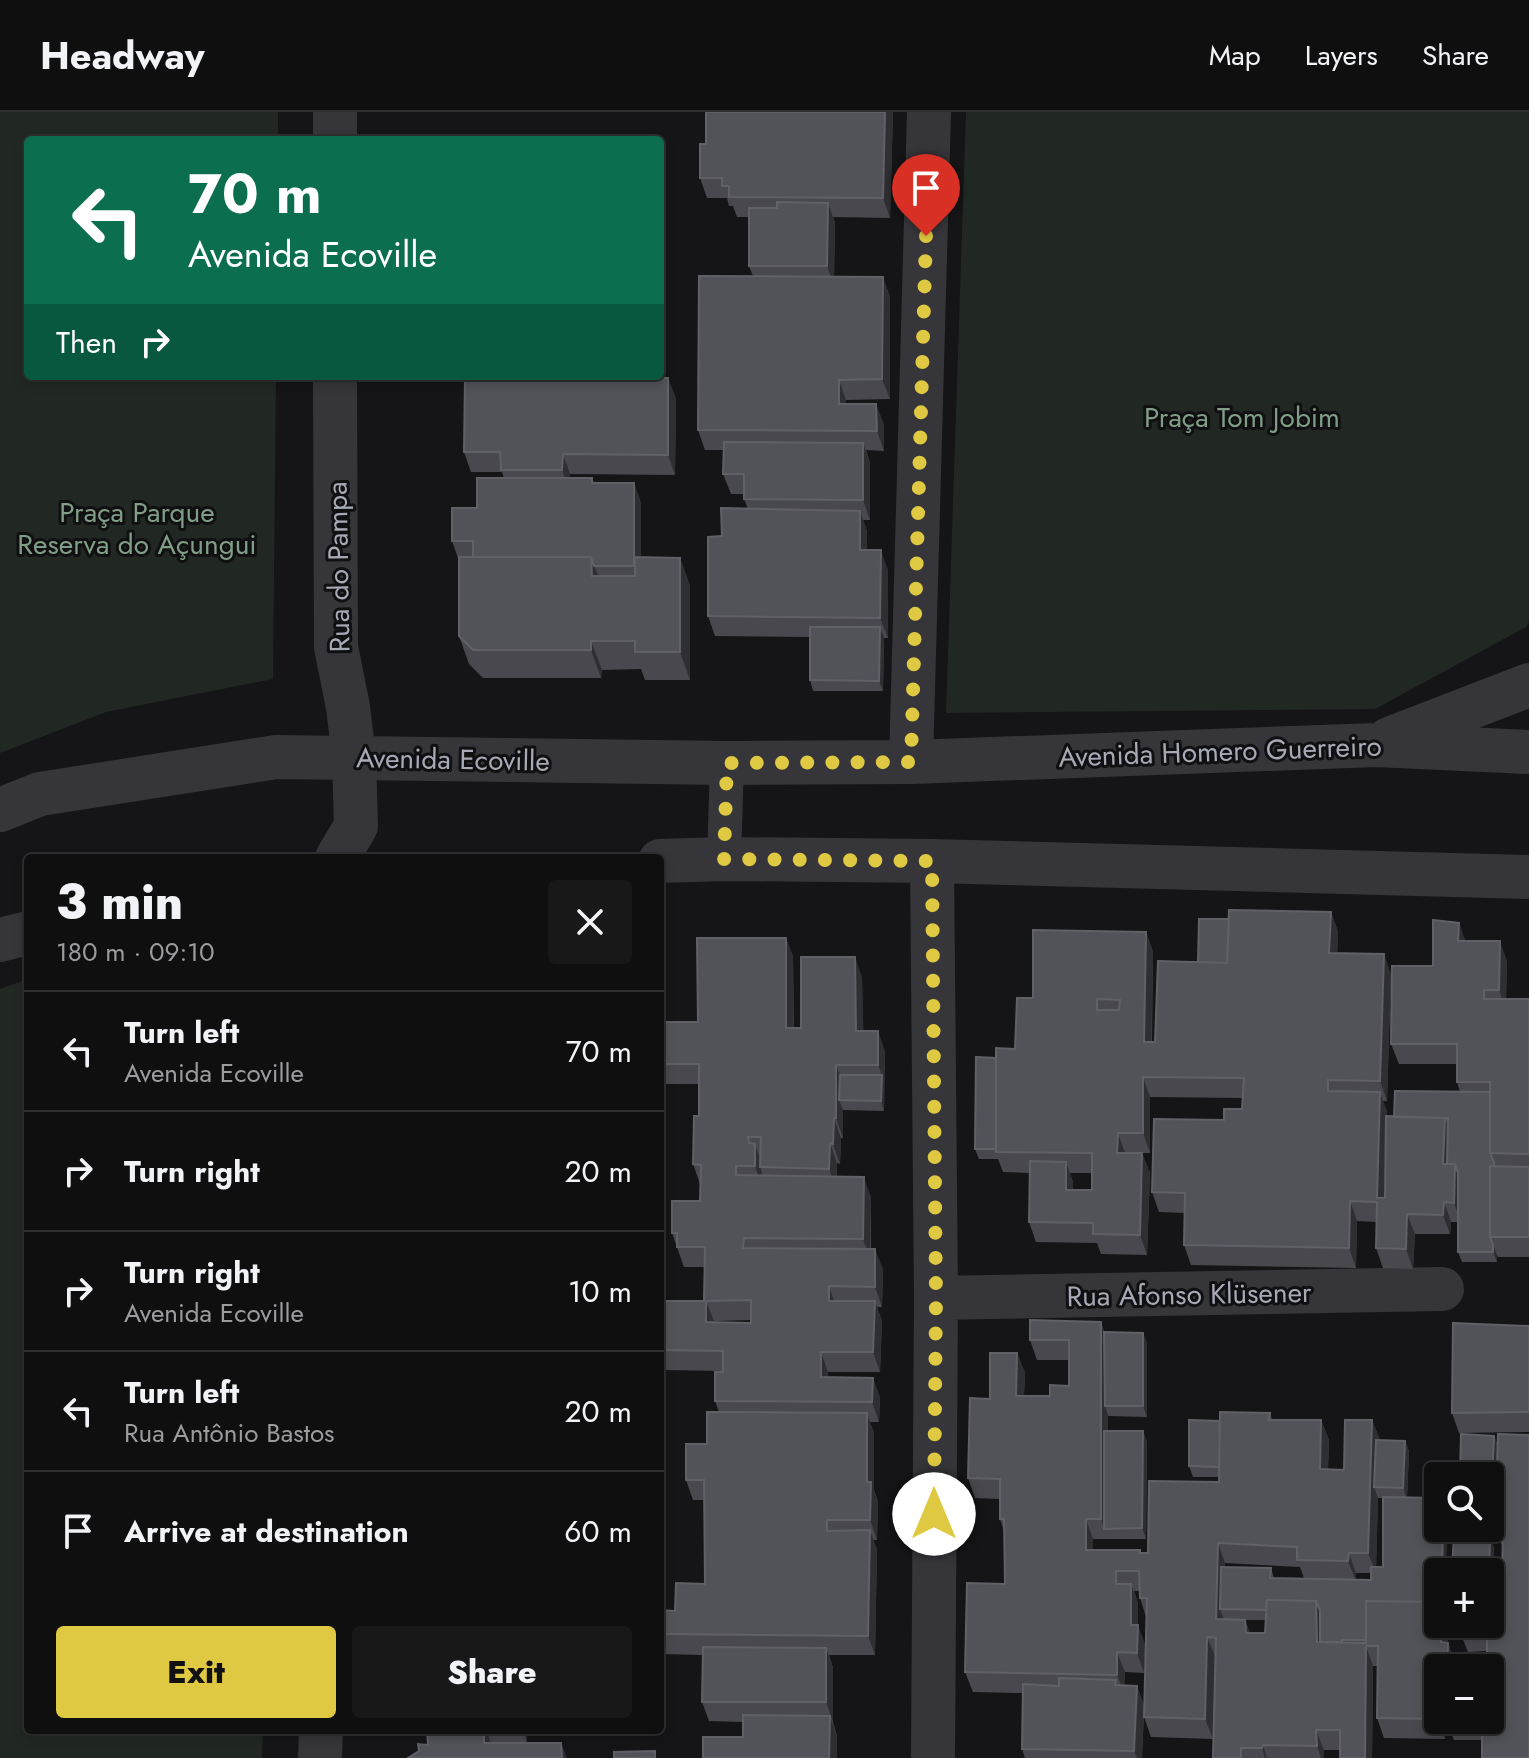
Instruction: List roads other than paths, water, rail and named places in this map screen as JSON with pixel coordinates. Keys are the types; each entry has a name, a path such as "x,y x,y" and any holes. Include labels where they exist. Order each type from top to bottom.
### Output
{"street":[{"path":"335,112 335,136"},
{"path":"911,762 929,112"},
{"name":"Rua do Pampa","path":"335,380 336,647 354,757 356,826 339,854"},
{"path":"1376,745 1529,685"},
{"name":"Avenida Homero Guerreiro","path":"911,762 1376,745 1529,752"},
{"name":"Avenida Ecoville","path":"0,810 40,794 276,757 727,763 911,762"},
{"path":"664,861 932,861 1524,879"},
{"path":"932,861 936,1298 933,1758"},
{"path":"0,940 24,934"},
{"name":"Rua Afonso Klüsener","path":"936,1298 1442,1289"},
{"path":"320,1758 321,1734"}],"lane":[{"path":"724,859 727,763"}],"park label":[{"name":"Praça Tom Jobim","path":"1242,417"},
{"name":"Praça Parque Reserva do Açungui","path":"137,528"}]}
